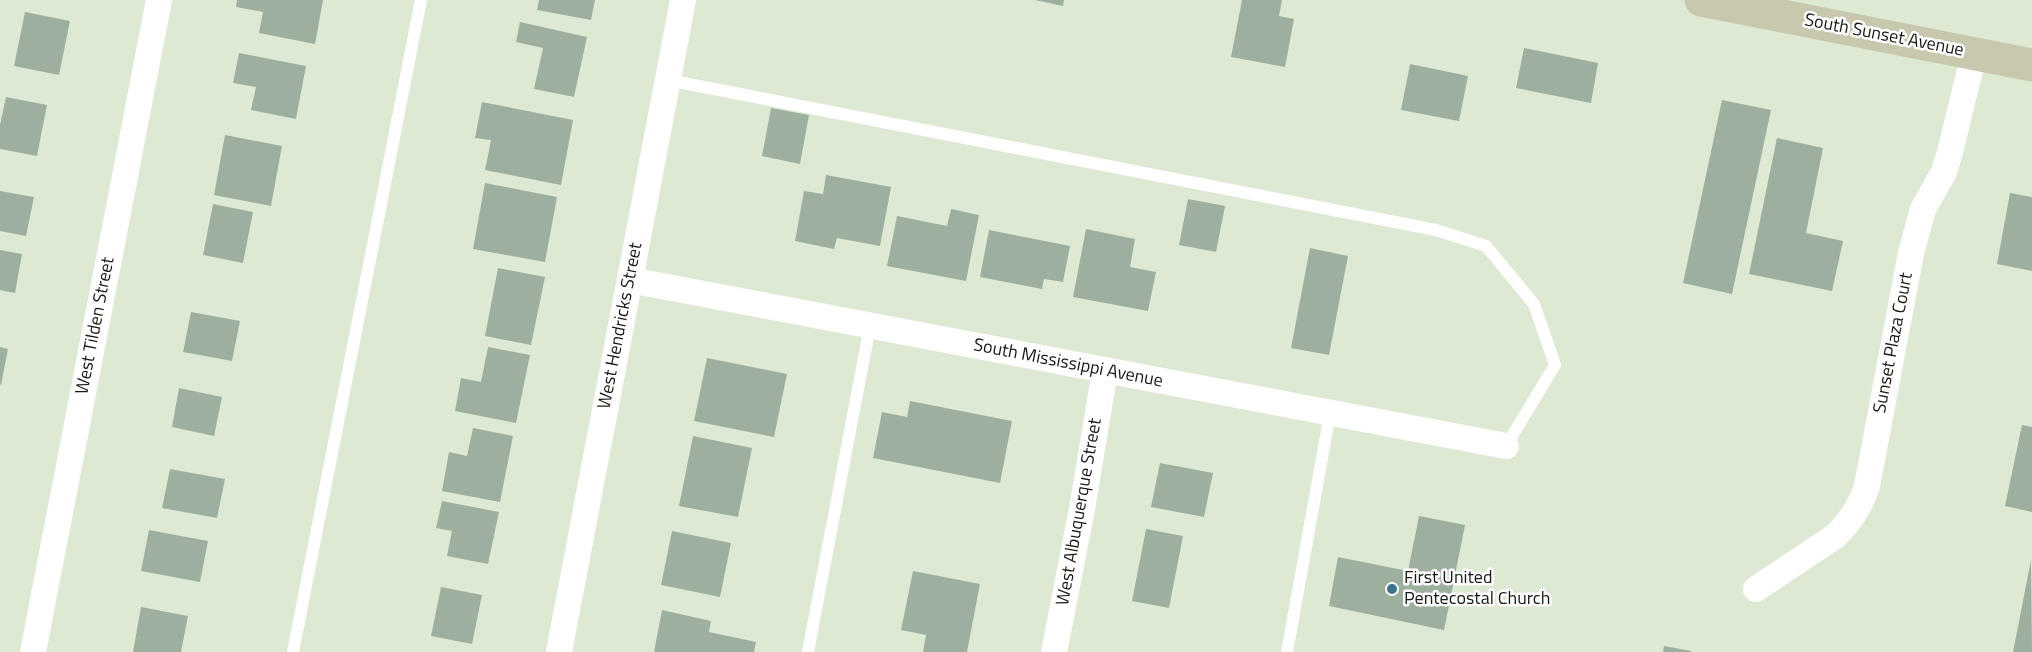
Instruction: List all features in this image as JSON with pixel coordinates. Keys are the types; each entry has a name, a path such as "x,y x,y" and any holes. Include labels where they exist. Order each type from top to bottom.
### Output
{"main road":[{"name":"South Sunset Avenue","path":"1701,0 2032,65"}],"street":[{"name":"West Tilden Street","path":"33,652 159,0"},
{"name":"West Hendricks Street","path":"559,652 683,0"},
{"name":"Sunset Plaza Court","path":"1756,589 1834,537 1844,528 1861,503 1867,486 1911,253 1923,209 1944,172 1974,54"},
{"name":"South Mississippi Avenue","path":"630,280 1506,446"},
{"name":"West Albuquerque Street","path":"1054,652 1082,509 1105,371"}],"lane":[{"path":"293,652 421,0"},
{"path":"668,80 1436,230 1486,246 1534,304 1555,365 1506,446"},
{"path":"808,652 870,326"},
{"path":"1287,652 1330,414"}],"building":[{"path":"237,0 323,0 315,44 259,33 263,12 236,7"},
{"path":"539,0 595,0 591,20 537,10"},
{"path":"1035,0 1064,0 1063,6"},
{"path":"1242,0 1282,0 1279,16 1294,19 1285,67 1231,57"},
{"path":"25,12 70,21 59,75 14,66"},
{"path":"520,22 587,37 574,97 534,89 543,48 516,42"},
{"path":"1524,48 1598,63 1591,103 1516,88"},
{"path":"239,53 306,66 296,119 251,110 256,87 233,83"},
{"path":"1410,64 1468,76 1459,121 1401,110"},
{"path":"6,97 47,105 37,156 0,149 0,125"},
{"path":"1722,100 1771,110 1732,294 1683,283"},
{"path":"482,102 573,120 561,185 485,170 491,140 475,138"},
{"path":"771,108 809,115 800,164 762,156"},
{"path":"225,135 282,146 271,206 214,195"},
{"path":"1777,138 1823,148 1806,233 1843,241 1832,291 1749,274"},
{"path":"826,175 891,187 880,246 837,238 834,249 795,241 804,191 823,194"},
{"path":"485,183 557,197 545,262 473,249"},
{"path":"0,191 34,197 26,236 0,231"},
{"path":"2010,193 2032,197 2032,271 1997,264"},
{"path":"1188,199 1225,206 1216,252 1179,245"},
{"path":"213,204 253,212 243,263 203,255"},
{"path":"951,209 979,215 966,281 887,266 897,216 947,226"},
{"path":"1086,229 1135,239 1130,267 1156,272 1148,311 1073,297"},
{"path":"989,230 1070,246 1063,282 1044,279 1042,289 980,277"},
{"path":"1310,248 1348,256 1329,355 1291,348"},
{"path":"0,250 22,254 15,293 0,290"},
{"path":"498,268 545,277 531,345 485,336"},
{"path":"191,312 240,321 232,361 183,352"},
{"path":"0,347 8,349 1,385 0,384"},
{"path":"488,347 530,355 516,423 455,411 461,378 481,382"},
{"path":"707,358 787,374 774,437 694,421"},
{"path":"179,388 222,397 214,436 172,427"},
{"path":"910,401 1012,421 1000,483 873,458 882,412 907,417"},
{"path":"2022,425 2032,427 2032,512 2005,506"},
{"path":"473,428 513,436 500,502 442,491 449,452 467,456"},
{"path":"693,436 752,448 738,517 679,506"},
{"path":"1160,463 1213,473 1204,517 1151,507"},
{"path":"170,469 225,479 217,518 162,508"},
{"path":"442,501 499,512 488,564 447,556 452,531 436,528"},
{"name":"First United Pentecostal Church","path":"1419,516 1465,525 1444,630 1329,606 1338,557 1408,571"},
{"path":"1146,529 1183,536 1169,608 1132,601"},
{"path":"149,530 208,541 200,582 141,571"},
{"path":"672,531 731,543 720,597 661,585"},
{"path":"2031,560 2032,652 2013,652"},
{"path":"913,571 980,584 967,652 923,652 926,635 901,630"},
{"path":"441,587 482,595 472,644 431,636"},
{"path":"141,607 188,616 181,652 133,652"},
{"path":"662,610 711,621 709,632 756,642 754,652 654,652"},
{"path":"1664,646 1691,651 1691,652 1663,652"}],"place":[{"name":"First United Pentecostal Church","path":"1392,589"}]}
